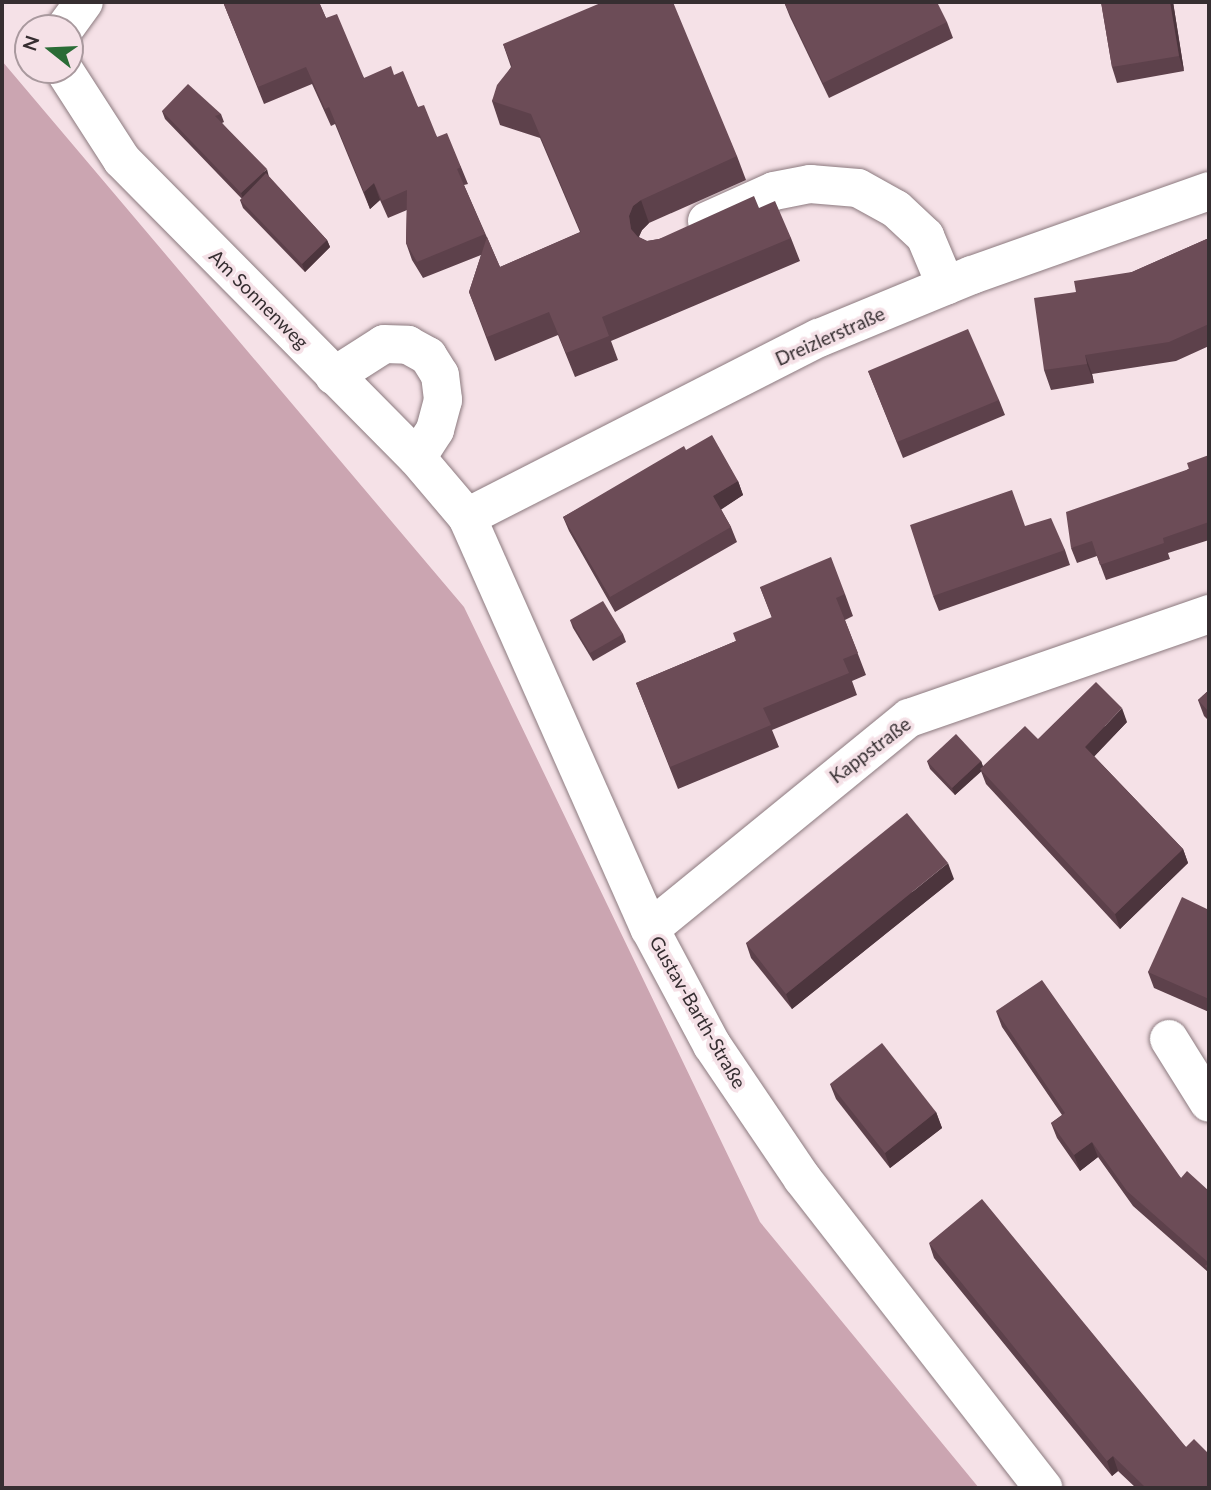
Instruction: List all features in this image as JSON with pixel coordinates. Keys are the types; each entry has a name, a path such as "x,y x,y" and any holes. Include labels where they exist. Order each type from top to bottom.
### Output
{"street":[{"name":"Am Sonnenweg","path":"74,84 122,160 417,458 467,517"},
{"path":"670,238 774,191 810,184 858,188 897,209 925,236 946,286"},
{"name":"Dreizlerstraße","path":"467,517 819,338 946,286 1209,191"},
{"path":"334,376 384,344 408,345 428,356 440,375 443,400 435,430 417,458"},
{"name":"Gustav-Barth-Straße","path":"467,517 635,888 650,929 712,1045 802,1178 1044,1488"},
{"name":"Kappstraße","path":"650,929 909,718 1209,614"},
{"path":"1169,1039 1209,1103"}],"shaded area":[{"path":"2,61 14,75 14,84 21,84 464,607 760,1222 979,1488 2,1488"}],"building":[{"path":"223,2 319,2 326,18 337,14 364,78 391,66 394,75 403,71 418,107 424,105 437,137 447,133 461,167 457,169 485,234 417,262 406,243 407,190 382,201 374,183 364,192 329,107 325,109 306,67 258,87"},
{"path":"603,2 673,2 737,156 641,200 633,206 629,216 631,229 638,237 647,241 659,239 754,196 759,208 775,201 791,238 602,317 609,336 566,353 549,312 487,337 469,292 487,237 500,267 581,232 531,114 492,101 497,85 512,66 503,44"},
{"path":"784,2 937,2 947,22 823,83"},
{"path":"1101,2 1170,2 1179,56 1112,67"},
{"path":"188,84 221,114 215,116 267,169 241,193 162,111"},
{"path":"266,173 327,240 302,264 240,200"},
{"path":"1209,238 1209,324 1169,342 1085,355 1087,364 1044,370 1034,298 1076,292 1074,281 1132,272"},
{"path":"968,329 999,400 897,442 868,371"},
{"path":"712,435 738,481 713,496 731,527 610,597 563,517 684,446 686,450"},
{"path":"1209,455 1209,522 1163,538 1164,543 1100,565 1092,541 1071,548 1066,512 1189,469 1187,463"},
{"path":"1012,490 1025,526 1051,518 1065,550 933,596 910,525"},
{"path":"831,557 845,594 836,598 858,653 843,659 849,673 763,708 771,725 670,767 636,683 736,641 733,633 772,617 760,587"},
{"path":"603,601 623,634 590,653 570,620"},
{"path":"1096,682 1122,708 1085,747 1183,849 1115,914 980,769 1025,726 1038,739"},
{"path":"1209,690 1209,712 1198,700"},
{"path":"956,734 981,761 952,788 927,761"},
{"path":"907,813 948,863 786,994 746,943"},
{"path":"1182,897 1209,910 1209,999 1148,972"},
{"path":"1042,980 1181,1178 1187,1171 1209,1191 1209,1263 1127,1191 1092,1142 1074,1155 1051,1123 1065,1113 996,1011"},
{"path":"882,1043 936,1112 885,1153 830,1084"},
{"path":"982,1199 1186,1447 1194,1439 1209,1454 1209,1488 1146,1488 1113,1456 1107,1461 929,1243"}]}
